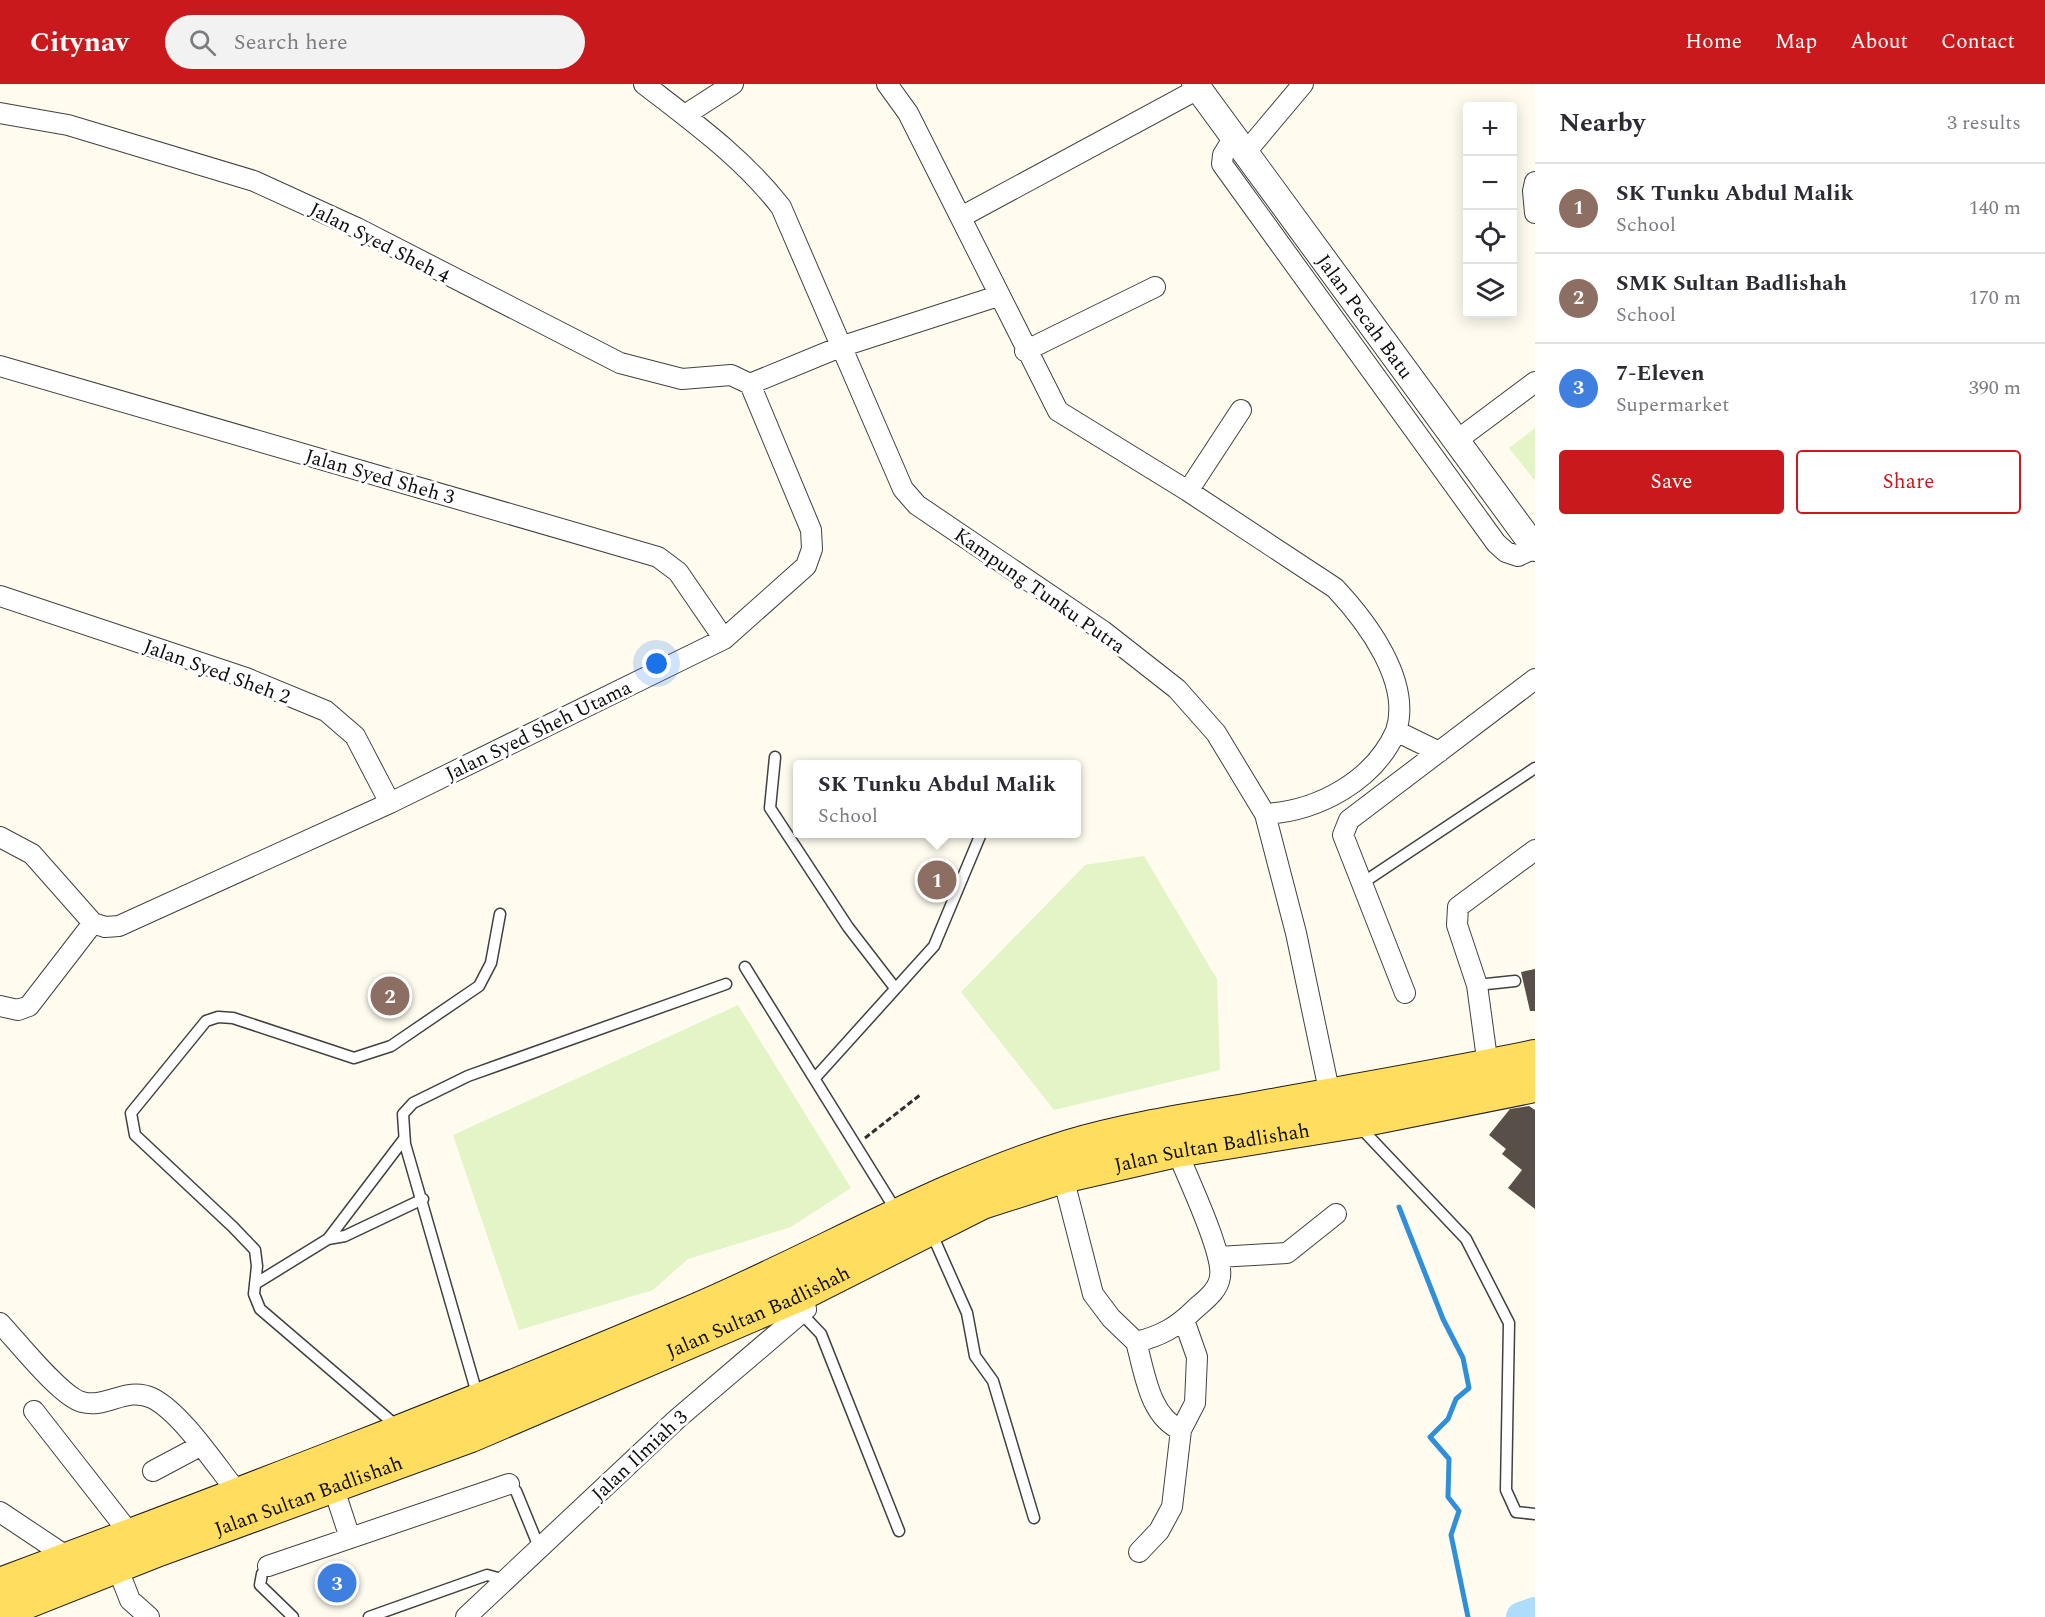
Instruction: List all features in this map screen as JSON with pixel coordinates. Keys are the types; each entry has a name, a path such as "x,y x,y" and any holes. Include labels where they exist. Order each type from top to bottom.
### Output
{"main road":[{"name":"Jalan Sultan Badlishah","path":"0,1613 333,1486 452,1444 527,1396 951,1189 1073,1145 1156,1126 1535,1056"},
{"name":"Jalan Sultan Badlishah","path":"0,1584 479,1400 527,1396 802,1303 929,1228 982,1203 1063,1177 1177,1151 1355,1122 1535,1086"}],"street":[{"name":"Kampung Tunku Putra","path":"644,84 727,150 763,184 781,207 903,489 917,505 1103,631 1177,689 1216,733 1265,814 1296,933 1330,1095"},
{"path":"685,115 733,84"},
{"path":"887,84 908,112 1025,351 1058,411 1188,491 1335,588 1351,605 1395,673 1401,715 1383,755 1354,783 1310,806 1287,813 1265,814"},
{"path":"1303,84 1239,145 1222,155 1222,164 1496,543 1506,552 1518,556 1535,548"},
{"path":"961,217 1197,86"},
{"name":"Jalan Pecah Batu","path":"1197,86 1535,548"},
{"name":"Jalan Syed Sheh 4","path":"0,112 68,124 254,181 357,228 620,363 682,379 730,375 750,384"},
{"path":"1535,182 1533,190 1535,213"},
{"path":"1025,351 1155,287"},
{"path":"750,384 840,347 998,296"},
{"name":"Jalan Syed Sheh 3","path":"0,366 658,557 678,572 724,639"},
{"path":"1456,441 1535,382"},
{"name":"Jalan Syed Sheh Utama","path":"99,925 119,926 390,803 724,639 806,566 812,549 811,530 750,384"},
{"path":"1188,491 1241,410"},
{"name":"Jalan Syed Sheh 2","path":"0,596 246,678 326,711 355,736 390,803"},
{"path":"1405,993 1364,882 1343,835 1349,820 1535,679"},
{"path":"1396,730 1439,752"},
{"path":"0,837 32,854 99,925 29,1006 18,1010 0,1006"},
{"path":"1488,1066 1477,985 1457,925 1458,907 1535,850"},
{"path":"1136,1342 1162,1336 1184,1320 1214,1291 1220,1276 1218,1257 1177,1151"},
{"path":"1063,1177 1093,1294 1111,1318 1136,1342 1155,1407 1168,1424 1181,1430"},
{"path":"1218,1257 1287,1253 1336,1214"},
{"name":"Jalan Ilmiah 3","path":"466,1617 802,1303"},
{"path":"1139,1552 1159,1531 1172,1507 1181,1430 1195,1403 1197,1357 1184,1320"},
{"path":"0,1323 66,1394 82,1403 108,1401 130,1393 153,1398 184,1425 238,1493"},
{"path":"34,1411 131,1535"},
{"path":"153,1471 201,1446"},
{"path":"268,1566 509,1484"},
{"path":"333,1486 350,1538"},
{"path":"0,1512 69,1558"},
{"path":"117,1568 130,1600 149,1617"}],"lane":[{"path":"775,757 770,808 848,927 895,988"},
{"path":"1364,882 1535,768"},
{"path":"815,1078 934,946 979,838"},
{"path":"402,1431 260,1309 254,1294 255,1250 135,1135 131,1113 206,1021 218,1017 233,1018 354,1058 391,1046 479,986 491,963 500,914"},
{"path":"745,967 898,1215"},
{"path":"1477,985 1515,981"},
{"path":"479,1400 404,1139 403,1114 413,1103 468,1076 726,984"},
{"path":"1355,1122 1466,1239 1509,1323 1506,1490 1516,1512 1535,1514"},
{"path":"255,1284 328,1239 404,1139"},
{"path":"328,1239 345,1236 423,1199"},
{"path":"929,1228 967,1313 975,1356 993,1381 1034,1518"},
{"path":"802,1303 822,1334 899,1531"},
{"path":"509,1484 516,1491 539,1547"},
{"path":"268,1566 262,1575 260,1584 293,1617"},
{"path":"369,1617 487,1575 505,1580"}],"path":[{"path":"856,1145 920,1095"}],"green space":[{"path":"1535,428 1535,481 1509,448"},
{"path":"1144,856 1217,979 1220,1070 1054,1110 961,992 1085,865"},
{"path":"738,1005 851,1188 791,1227 688,1259 653,1290 519,1330 453,1135"}],"building":[{"path":"1535,969 1535,1011 1530,1011 1521,972"},
{"path":"1529,1106 1535,1110 1535,1209 1508,1188 1522,1170 1502,1154 1506,1149 1489,1135 1510,1109"}],"waterway":[{"path":"1399,1207 1443,1319 1463,1358 1469,1388 1456,1399 1448,1419 1430,1437 1449,1459 1448,1497 1459,1511 1451,1535 1468,1617"},
{"path":"1521,1617 1535,1612"}],"place":[{"name":"SK Tunku Abdul Malik","path":"937,880"},
{"name":"SMK Sultan Badlishah","path":"390,996"},
{"name":"7-Eleven","path":"337,1583"}]}
